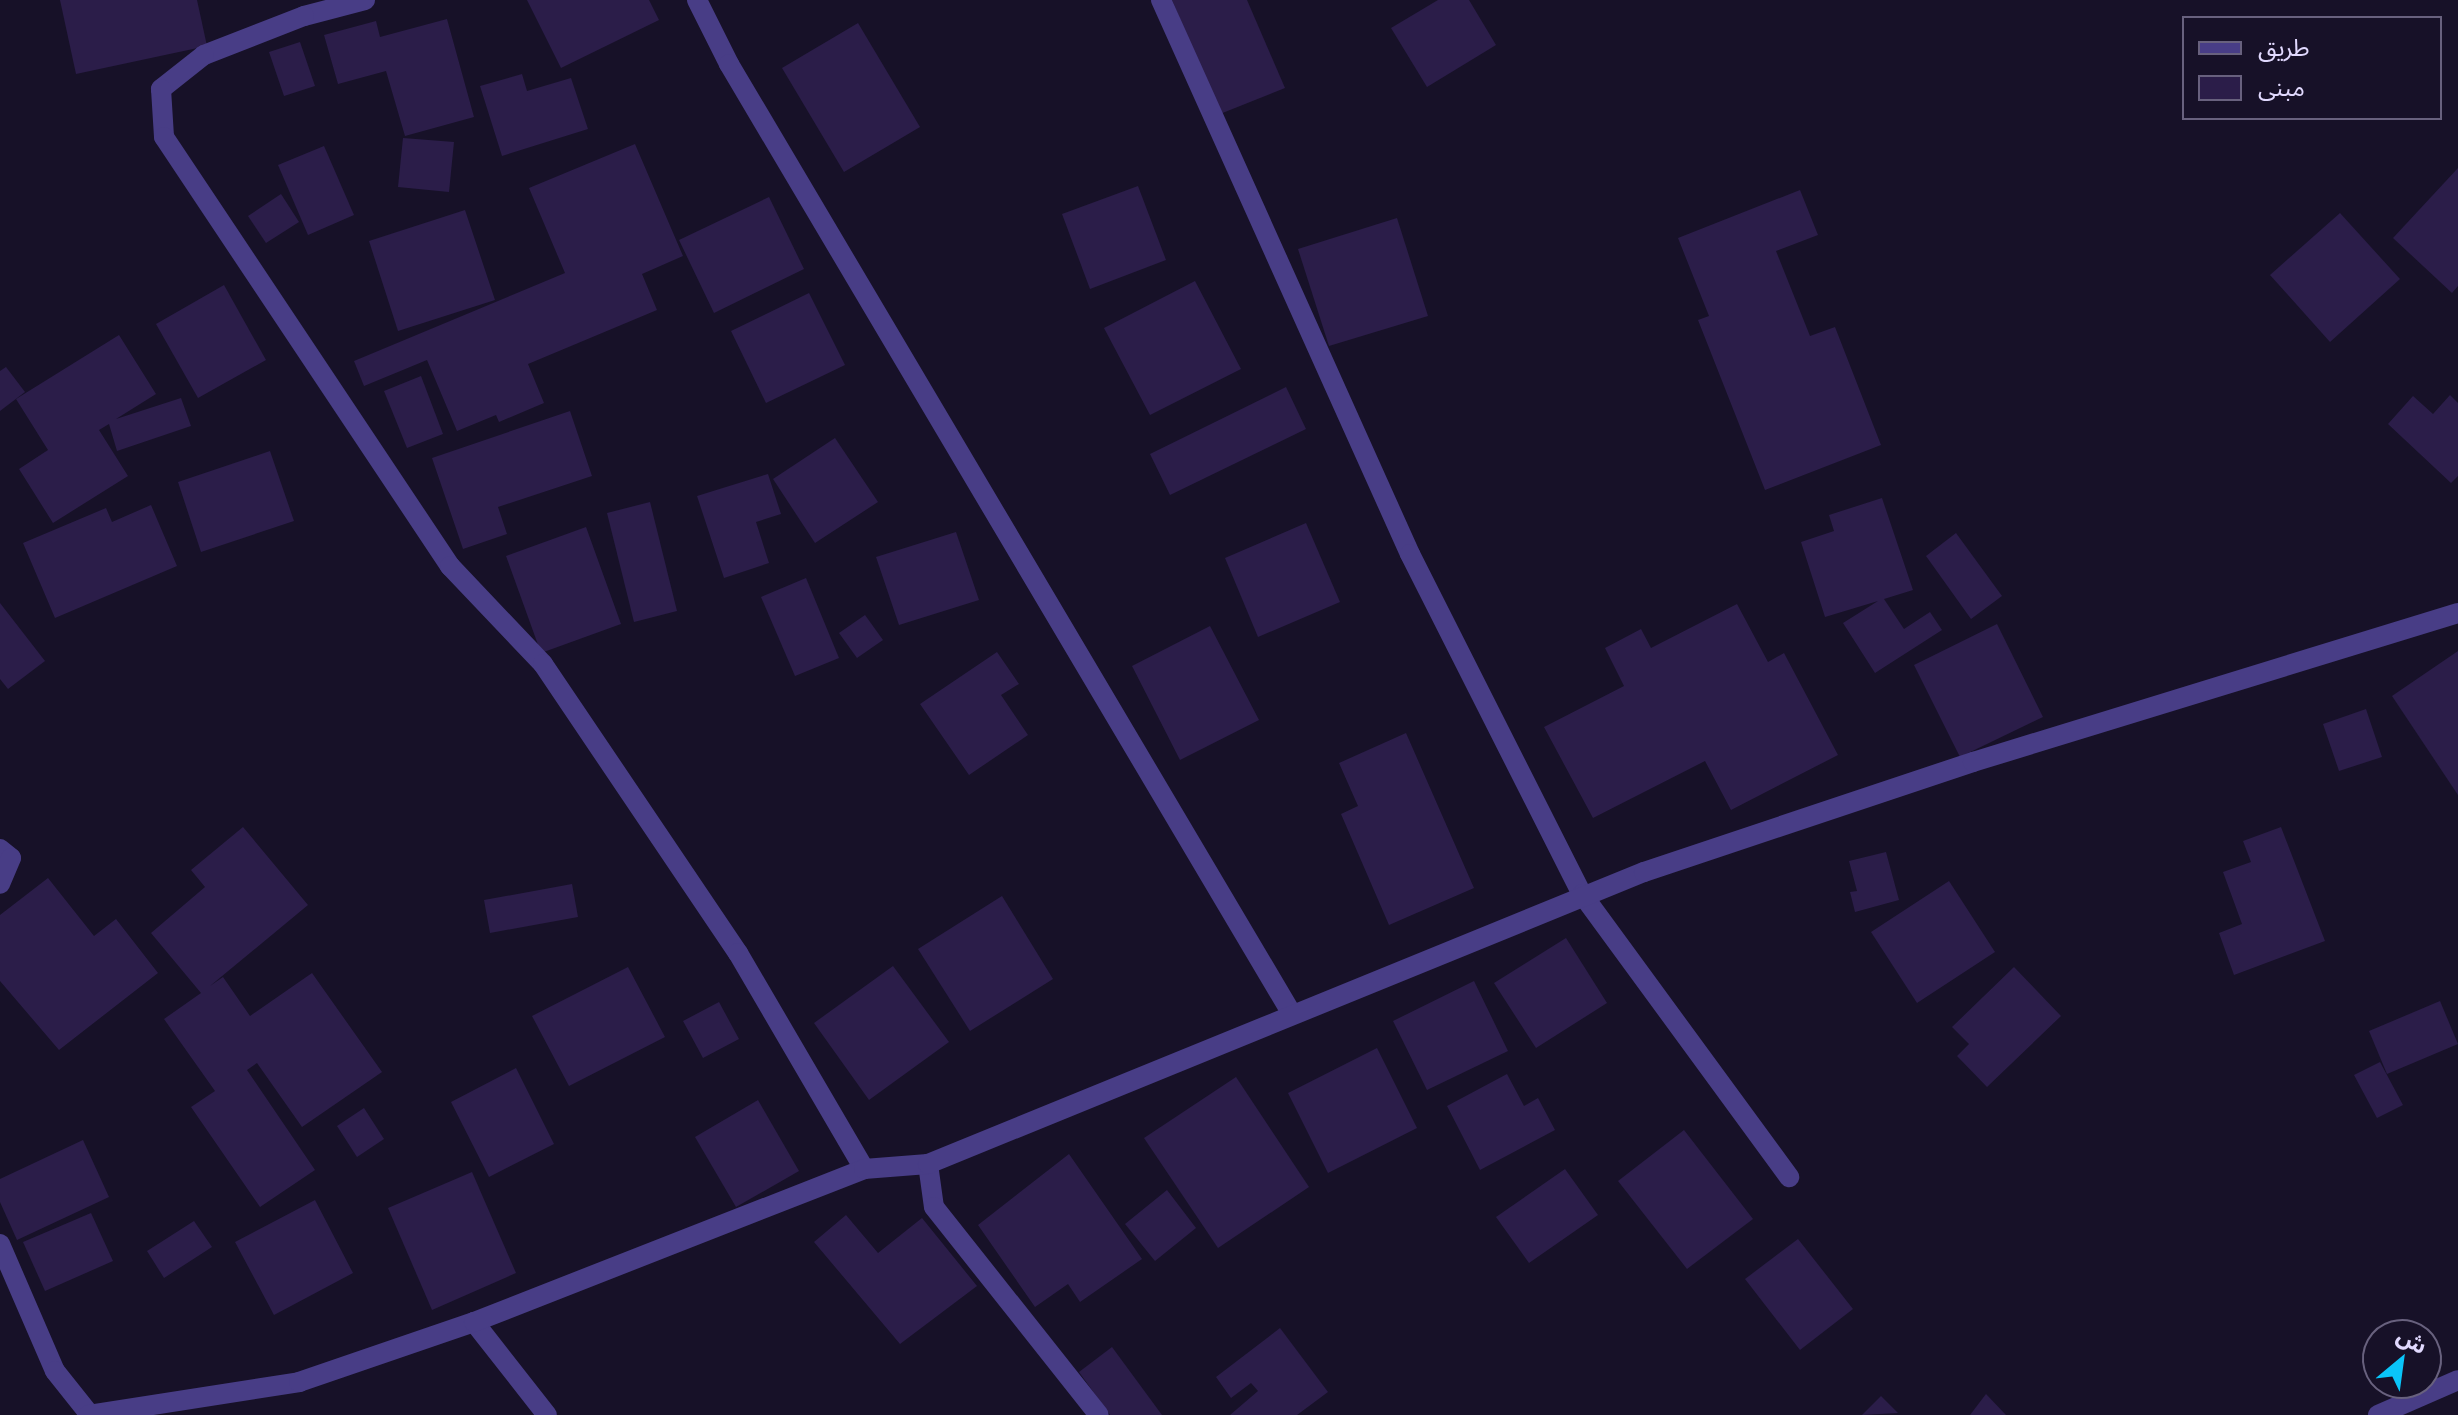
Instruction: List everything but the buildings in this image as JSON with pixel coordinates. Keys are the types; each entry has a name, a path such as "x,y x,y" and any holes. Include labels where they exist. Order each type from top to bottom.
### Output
{"street":[{"path":"365,0 304,16 204,55 161,89 164,137 450,566 543,664 738,953 864,1169"},
{"path":"697,0 729,64 1292,1014"},
{"path":"1161,0 1410,554 1582,894 1789,1177"},
{"path":"0,1244 55,1371 89,1415 299,1382 474,1322 864,1169 928,1164 1582,894 1973,762 2458,613"},
{"path":"0,849 11,858 0,884"},
{"path":"928,1164 934,1207 1099,1415"},
{"path":"474,1322 547,1415"},
{"path":"2378,1415 2458,1380"}]}
